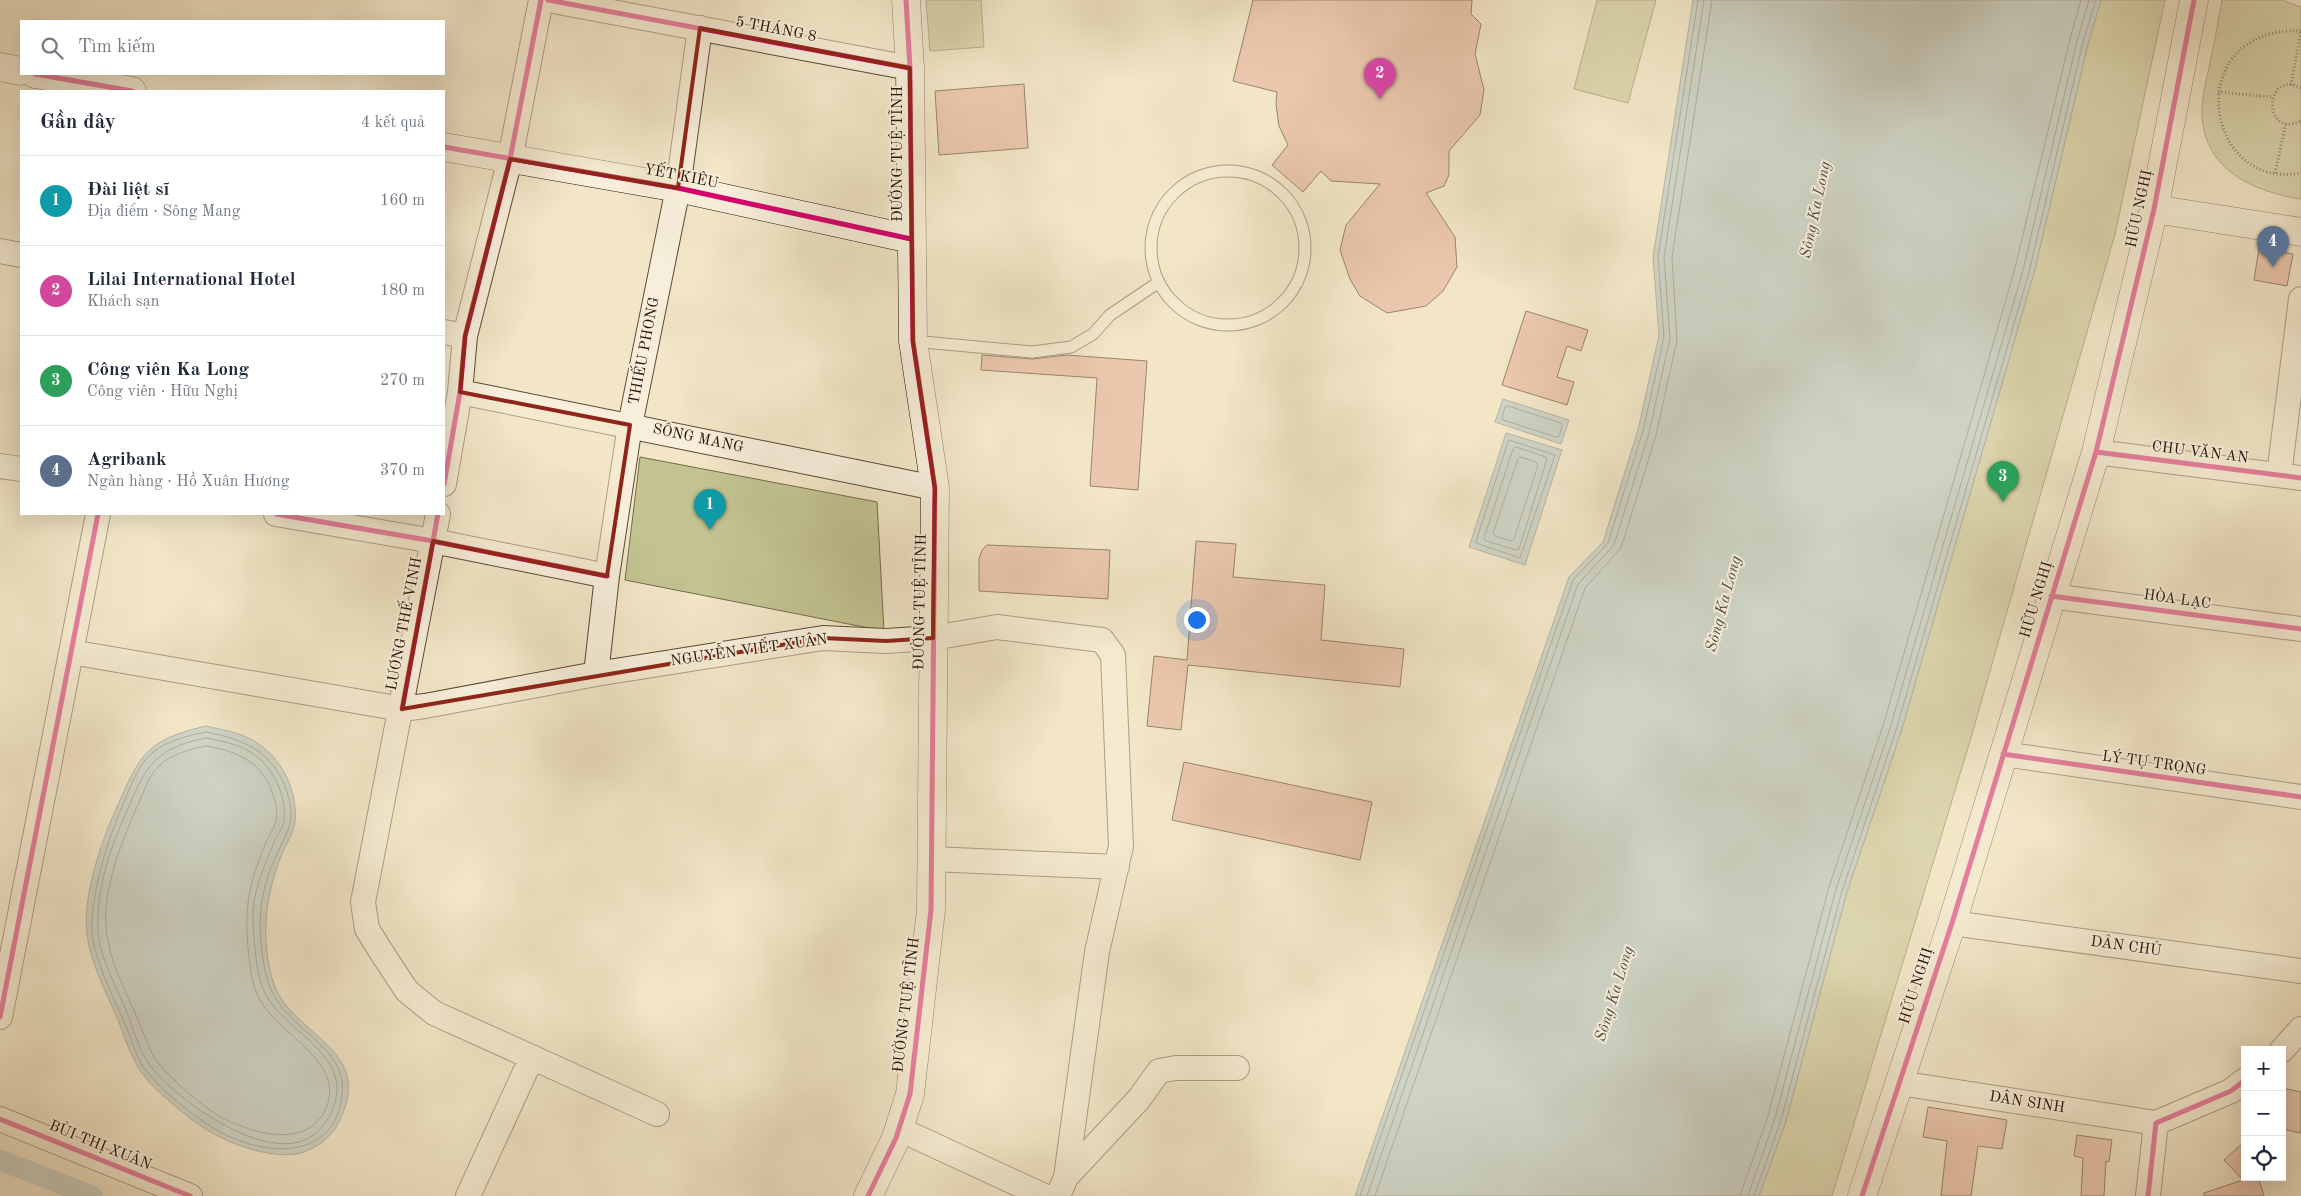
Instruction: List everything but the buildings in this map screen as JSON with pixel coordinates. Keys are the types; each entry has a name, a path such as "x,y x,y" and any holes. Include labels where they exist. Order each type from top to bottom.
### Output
{"street":[{"path":"445,478 460,392 454,334 510,159 541,0"},
{"name":"5 THÁNG 8","path":"548,0 910,68"},
{"name":"ĐƯỜNG TUỆ TĨNH","path":"868,1196 899,1129 910,1094 931,910 935,488 913,341 910,68 906,0"},
{"name":"HỮU NGHỊ","path":"1862,1196 1952,923 2096,452 2154,209 2194,0"},
{"name":"THIẾU PHONG","path":"596,674 607,576 630,425 678,188 700,28"},
{"path":"0,68 20,71"},
{"path":"41,75 126,90"},
{"name":"YẾT KIÊU","path":"445,147 678,188 911,239"},
{"path":"2154,209 2301,232"},
{"path":"0,251 20,255"},
{"path":"2290,476 2301,300"},
{"name":"SÔNG MANG","path":"460,392 935,488"},
{"name":"CHU VĂN AN","path":"2096,452 2290,476"},
{"path":"0,466 20,469"},
{"path":"0,1017 98,515"},
{"path":"282,515 433,541 607,576"},
{"name":"LƯƠNG THẾ VINH","path":"438,515 363,902 367,929 407,991 434,1013 657,1114"},
{"name":"HÒA LẠC","path":"2051,596 2301,629"},
{"name":"NGUYỄN VIẾT XUÂN","path":"71,652 402,708 424,706 596,674 823,638 886,641 933,638 997,628 1102,640 1113,655 1121,846 1097,952 1062,1186"},
{"name":"LÝ TỰ TRỌNG","path":"2003,754 2301,798"},
{"path":"931,859 1117,867"},
{"name":"DÂN CHỦ","path":"1952,923 2301,971"},
{"path":"2286,1046 2301,1029"},
{"path":"468,1196 532,1057"},
{"path":"1062,1186 1139,1099 1158,1071 1176,1068 1237,1068"},
{"name":"DÂN SINH","path":"1898,1083 2156,1123"},
{"path":"2148,1196 2156,1123 2231,1090 2241,1083"},
{"name":"BÙI THỊ XUÂN","path":"0,1119 190,1196"},
{"path":"899,1129 1044,1196"}],"lane":[{"path":"1220,171 1245,173 1253,176 1268,182 1287,198 1300,219 1305,242 1304,265 1295,287 1280,305 1260,318 1237,325 1214,324 1191,316 1172,302 1159,282 1151,259 1152,234 1157,218 1160,211 1176,191 1196,178 1220,171"},
{"path":"913,341 1032,352 1071,347 1093,334 1110,315 1159,282"}],"path":[{"path":"2291,85 2301,31 2282,31 2263,36 2246,44 2233,58 2223,74 2218,92 2218,110 2222,128 2230,144 2250,162 2275,173 2301,173"},
{"path":"2301,88 2291,85 2279,89 2273,97 2271,106 2277,118 2286,123 2301,121"},
{"path":"2218,92 2273,97"},
{"path":"2275,173 2286,123"}],"highlighted area":[{"path":"700,28 910,68 913,341 935,488 933,638 886,641 823,638 402,709 433,541 607,576 630,425 460,392 465,336 510,159 678,188"}],"green space":[{"path":"926,0 981,0 984,47 930,51"},
{"path":"1597,0 1656,0 1628,103 1574,89"},
{"path":"2101,0 2165,0 2115,234 1970,741 1832,1196 1759,1196 1786,1121 1847,892 1901,732 2034,273 2088,44"},
{"path":"2222,0 2282,0 2301,7 2301,199 2267,191 2235,176 2212,151 2205,135 2202,116 2203,98"},
{"path":"640,457 877,502 884,631 625,580"}],"water":[{"name":"Sông Ka Long","path":"1693,0 2101,0 2088,44 2034,273 1901,732 1847,892 1786,1121 1759,1196 1355,1196 1569,577 1603,542 1638,430 1659,335 1653,257"},
{"path":"1503,399 1569,420 1561,444 1495,422"},
{"path":"1506,433 1562,450 1525,565 1469,547"},
{"path":"206,726 243,735 264,748 273,756 286,776 294,799 295,823 276,872 267,911 266,937 269,965 274,983 282,1000 338,1057 345,1070 348,1085 347,1102 336,1127 323,1141 301,1153 290,1155 266,1153 229,1141 201,1126 160,1093 143,1075 132,1055 100,978 89,946 86,920 87,904 94,870 110,822 132,775 147,752 157,744 186,731"}],"waterway":[{"path":"0,1160 92,1196"}],"cycle path":[{"path":"445,478 460,392 465,336 510,159 541,0"},
{"path":"548,0 910,68"},
{"path":"868,1196 896,1138 910,1094 931,910 935,488 913,341 910,68 906,0"},
{"path":"1862,1196 1952,923 2096,452 2154,209 2194,0"},
{"path":"41,75 126,90"},
{"path":"445,147 678,188 911,239"},
{"path":"2096,452 2301,478"},
{"path":"0,1017 98,515"},
{"path":"282,515 433,541 607,576"},
{"path":"402,709 438,515"},
{"path":"2051,596 2301,629"},
{"path":"2003,754 2301,797"},
{"path":"2148,1196 2156,1123 2231,1091 2241,1083"},
{"path":"0,1119 190,1196"}],"place":[{"name":"Lilai International Hotel","path":"1380,99"},
{"name":"Agribank","path":"2273,267"},
{"name":"Công viên Ka Long","path":"2003,502"},
{"name":"Đài liệt sĩ","path":"710,530"}]}
